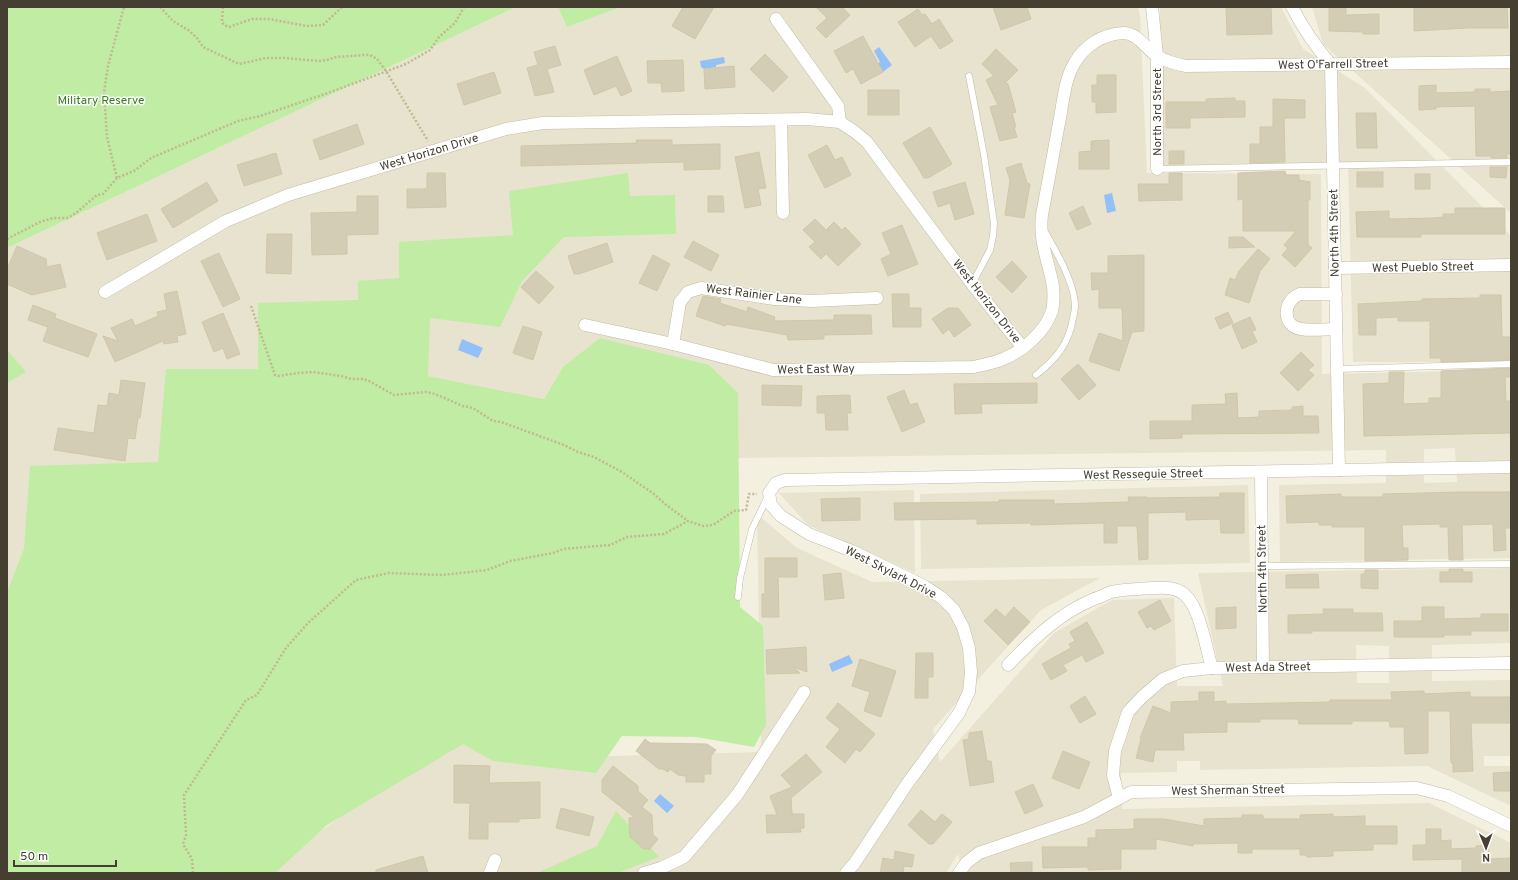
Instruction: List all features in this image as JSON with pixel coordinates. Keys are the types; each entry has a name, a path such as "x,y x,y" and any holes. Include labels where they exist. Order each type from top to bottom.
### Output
{"street":[{"name":"North 3rd Street","path":"1152,7 1156,55 1157,170"},
{"path":"1292,7 1319,50 1331,65"},
{"path":"776,19 838,106 840,122"},
{"name":"West Horizon Drive","path":"105,292 226,222 281,198 433,150 506,129 543,123 806,119 840,122 855,132 866,142 972,284 1024,348 1042,328 1052,311 1053,282 1043,250 1041,226 1066,85 1074,64 1086,48 1094,41 1123,33 1134,36 1156,55"},
{"name":"West O'Farrell Street","path":"1156,55 1171,63 1186,66 1511,62"},
{"name":"North 4th Street","path":"1331,65 1339,470"},
{"path":"781,120 782,213"},
{"name":"West Pueblo Street","path":"1335,268 1511,265"},
{"name":"West Rainier Lane","path":"673,344 680,302 688,292 700,288 775,299 812,301 877,298"},
{"path":"1336,294 1300,294 1290,302 1287,314 1292,324 1301,329 1336,328"},
{"name":"West East Way","path":"585,325 673,344 773,370 973,367 1002,360 1024,348"},
{"name":"West Resseguie Street","path":"773,488 785,480 1511,467"},
{"name":"North 4th Street","path":"1261,472 1263,667"},
{"name":"West Skylark Drive","path":"773,488 771,505 781,516 809,534 852,550 924,586 942,598 954,610 963,627 969,648 971,672 969,692 959,713 907,784 854,864 846,873"},
{"path":"1008,665 1051,623 1080,605 1111,592 1143,588 1167,588 1177,589 1192,602 1198,616 1212,668"},
{"name":"West Ada Street","path":"1119,798 1113,775 1115,751 1128,712 1142,697 1163,679 1183,671 1212,668 1511,663"},
{"path":"644,873 661,868 684,857 737,795 804,692"},
{"name":"West Sherman Street","path":"959,873 966,862 979,854 1084,817 1131,792 1417,788 1448,796 1511,826"},
{"path":"490,873 495,860"}],"lane":[{"path":"969,76 984,155 994,224 990,250 972,284"},
{"path":"1157,170 1511,162"},
{"path":"1036,375 1051,363 1063,348 1072,325 1075,306 1069,280 1055,249 1041,226"},
{"path":"1337,369 1511,364"},
{"path":"738,597 740,578 752,529 773,488"},
{"path":"1261,566 1511,564"}],"path":[{"path":"117,178 107,137 104,92 108,66 124,7"},
{"path":"160,7 173,21 188,30 197,38 203,47 239,64 266,58 319,61 336,57 370,55 377,59 386,71 433,150"},
{"path":"223,7 222,22 224,25 229,27 252,19 269,18 307,26 318,26 323,25 342,7"},
{"path":"7,239 40,222 53,218 68,218 97,195 103,194 117,178 134,171 151,158 238,121 260,116 406,64 430,50 454,23 464,7"},
{"path":"251,306 275,375 278,376 313,372 331,374 351,379 362,379 369,381 394,395 426,392 435,394 463,406 473,408 492,421 501,422 594,457 622,472 654,494 688,521 703,526 712,525 734,511 746,510 749,494 773,488"},
{"path":"192,873 192,859 183,844 186,835 184,795 246,700 257,695 286,648 308,623 356,580 389,573 442,575 487,570 510,561 553,553 563,549 610,545 627,537 664,534 688,521"}],"shaded area":[{"path":"516,7 558,7 567,27 621,7 1138,7 1140,16 1147,173 1321,174 1322,374 1511,370 1511,558 1280,562 1279,485 1386,483 1386,450 738,458 738,393 563,367 544,399 428,376 7,665 7,248","holes":["1455,448 1457,482 1424,483 1424,449"]},
{"path":"1160,7 1281,7 1303,49 1365,88 1511,236 1511,362 1353,362 1348,162 1160,167"},
{"path":"1312,7 1511,7 1511,213 1323,44"},
{"path":"1248,485 1250,563 921,569 920,494"},
{"path":"914,490 915,573 808,525 779,493"},
{"path":"757,514 797,548 872,582 1100,578 1041,610 933,729 940,762 1054,633 1112,600 1174,598 1177,686 1223,686 1198,573 1511,568 1511,643 1432,645 1432,681 1511,680 1511,756 1484,756 1484,766 1511,766 1511,806 1427,766 1200,770 1200,761 1177,761 1177,772 1121,773 1122,809 1429,803 1511,843 1511,873 963,873 958,854 946,873 262,873 495,706 574,757 761,752","holes":["1356,645 1389,646 1389,683 1357,683"]}],"green space":[{"name":"Military Reserve","path":"7,7 516,7 7,248"},
{"path":"558,7 621,7 567,27"},
{"path":"628,173 630,196 675,195 676,234 564,237 522,281 500,327 430,318 428,376 544,399 563,367 600,338 709,365 738,393 740,607 763,626 766,725 754,747 696,737 622,736 596,773 493,761 463,744 327,825 275,873 7,873 7,592 24,549 30,466 158,462 166,369 258,369 258,303 358,300 358,281 399,278 399,242 513,235 509,191"},
{"path":"7,348 26,372 7,383"},
{"path":"616,811 659,857 617,873 537,873 597,846"}],"water":[{"path":"879,47 892,65 883,72 877,64 880,62 874,51"},
{"path":"724,57 725,63 716,65 716,67 704,69 701,67 700,61"},
{"path":"1112,193 1116,211 1107,213 1104,195"},
{"path":"462,339 483,348 478,358 458,350"},
{"path":"849,655 853,663 832,672 829,664"},
{"path":"660,794 674,806 667,813 654,801"}],"building":[{"path":"683,7 714,7 695,39 672,26"},
{"path":"816,7 842,7 850,15 826,38 816,28 827,18"},
{"path":"993,7 1027,7 1031,19 1001,30"},
{"path":"1226,7 1271,7 1272,34 1227,35"},
{"path":"1329,7 1346,7 1346,15 1379,14 1379,34 1329,31"},
{"path":"1414,7 1507,7 1508,28 1468,28 1414,31"},
{"path":"918,9 922,15 925,14 932,24 939,19 953,41 940,49 931,36 915,47 898,22"},
{"path":"863,36 883,72 861,84 853,69 846,73 834,51"},
{"path":"555,46 561,65 547,69 554,92 535,96 527,68 538,65 534,52"},
{"path":"996,49 1018,70 1006,82 1008,84 1016,112 1012,113 1017,137 1000,141 990,107 998,105 986,80 994,76 982,64"},
{"path":"765,54 788,77 773,92 750,69"},
{"path":"617,56 632,91 621,96 616,86 594,95 584,70"},
{"path":"683,60 684,91 662,92 661,83 648,83 647,61"},
{"path":"734,66 735,87 705,89 704,69"},
{"path":"494,72 501,93 464,105 457,84"},
{"path":"1097,75 1116,75 1116,112 1096,113 1096,102 1092,102 1092,85 1097,85"},
{"path":"1436,85 1436,93 1475,92 1475,89 1490,89 1490,92 1511,91 1511,154 1507,154 1507,158 1476,156 1475,106 1436,107 1436,109 1419,110 1419,86"},
{"path":"868,90 899,90 899,115 868,115"},
{"path":"1235,98 1235,101 1245,101 1245,117 1190,118 1190,128 1166,128 1166,102 1206,102 1206,99"},
{"path":"1273,99 1305,100 1305,118 1284,118 1285,162 1250,163 1250,144 1260,144 1260,127 1273,127"},
{"path":"1356,113 1376,113 1377,148 1357,148"},
{"path":"357,124 364,144 320,160 313,140"},
{"path":"930,127 952,164 928,178 924,178 903,143"},
{"path":"636,140 672,140 672,145 720,144 720,169 684,170 684,162 521,166 521,146 637,143"},
{"path":"1109,140 1109,169 1079,169 1079,152 1091,151 1091,141"},
{"path":"827,145 835,160 842,157 851,175 825,188 808,155"},
{"path":"1169,151 1184,151 1184,164 1169,164"},
{"path":"759,152 766,188 758,189 761,205 745,208 735,157"},
{"path":"276,153 282,174 244,186 237,165"},
{"path":"1021,163 1027,183 1030,184 1024,218 1005,215 1010,180 1006,168"},
{"path":"1490,167 1507,167 1506,178 1490,177"},
{"path":"1285,171 1286,175 1299,175 1299,180 1310,182 1310,200 1308,200 1308,245 1312,248 1295,267 1282,255 1288,248 1284,245 1296,231 1243,231 1243,199 1238,200 1238,173"},
{"path":"1357,172 1383,172 1383,187 1357,187"},
{"path":"427,173 445,173 446,207 407,208 407,189 427,189"},
{"path":"1169,173 1182,173 1182,200 1139,201 1138,184 1169,184"},
{"path":"1415,174 1430,174 1430,189 1415,189"},
{"path":"207,182 218,201 173,228 161,209"},
{"path":"965,182 974,214 955,220 950,203 938,207 933,192"},
{"path":"357,196 378,196 378,234 347,235 347,254 312,255 311,213 357,212"},
{"path":"708,196 723,196 724,212 708,212"},
{"path":"1083,206 1091,224 1077,230 1069,213"},
{"path":"1455,208 1505,208 1505,234 1421,234 1421,237 1357,237 1356,212 1389,211 1389,219 1433,218 1443,217 1443,214 1455,214"},
{"path":"147,214 157,241 107,260 97,233"},
{"path":"815,219 826,230 834,222 842,230 845,227 861,244 838,266 826,254 821,259 809,247 815,242 803,230"},
{"path":"902,225 918,264 888,276 881,259 891,254 882,233"},
{"path":"267,234 292,234 291,274 266,273"},
{"path":"1229,237 1243,237 1255,247 1229,248"},
{"path":"693,241 719,255 711,271 684,257"},
{"path":"607,243 613,262 579,274 574,274 568,256"},
{"path":"17,246 46,259 47,267 60,264 66,287 32,295 7,284 7,269"},
{"path":"1258,249 1270,259 1260,271 1249,303 1225,295 1230,278 1235,280 1239,271"},
{"path":"219,253 240,299 223,307 201,261"},
{"path":"653,255 670,264 657,291 639,283"},
{"path":"1144,255 1144,331 1132,332 1119,371 1089,361 1099,333 1123,341 1122,308 1099,308 1099,289 1092,290 1091,273 1108,273 1108,256"},
{"path":"1012,261 1027,277 1012,293 996,277"},
{"path":"536,271 554,287 539,304 521,287"},
{"path":"177,291 186,334 177,336 178,342 164,344 163,341 115,362 103,336 118,341 111,328 132,319 135,326 158,316 157,312 167,310 164,294"},
{"path":"892,294 909,294 909,308 921,308 921,327 893,327"},
{"path":"1480,295 1501,295 1502,337 1511,337 1511,360 1441,362 1441,358 1430,358 1430,321 1398,321 1398,317 1376,318 1376,335 1359,335 1358,304 1422,301 1422,299 1480,298"},
{"path":"703,296 721,299 720,303 747,312 748,307 775,317 774,321 834,320 834,315 871,315 872,334 824,335 824,339 788,340 787,335 726,324 725,326 696,316"},
{"path":"33,305 56,314 55,318 97,334 88,357 43,341 48,327 28,320"},
{"path":"948,308 958,308 971,325 954,337 949,329 943,334 932,319"},
{"path":"1228,312 1233,323 1220,329 1215,318"},
{"path":"223,313 240,354 227,359 223,348 214,352 202,322"},
{"path":"1250,317 1256,330 1252,331 1257,342 1242,349 1232,325"},
{"path":"523,326 542,332 533,360 513,353"},
{"path":"1301,352 1314,365 1308,370 1314,375 1298,391 1280,373"},
{"path":"1078,364 1096,385 1079,400 1061,379"},
{"path":"1511,368 1511,377 1505,377 1506,401 1511,401 1511,433 1364,436 1363,384 1389,383 1389,372 1404,372 1403,404 1429,403 1429,398 1441,398 1441,371"},
{"path":"121,380 145,383 140,418 138,418 135,439 128,438 125,461 54,450 58,428 94,433 98,405 107,406 109,393 119,395"},
{"path":"1037,383 1037,403 981,404 982,413 955,414 954,384"},
{"path":"762,385 802,386 801,406 762,405"},
{"path":"904,390 910,405 917,403 925,422 902,432 887,397"},
{"path":"1237,393 1238,418 1259,417 1259,411 1292,410 1292,407 1303,406 1303,416 1318,416 1319,433 1182,434 1182,438 1150,439 1150,421 1192,421 1192,405 1226,404 1225,394"},
{"path":"850,395 851,413 847,413 848,430 826,430 825,413 817,413 817,396"},
{"path":"1511,492 1511,528 1505,528 1506,550 1494,551 1493,524 1462,525 1463,560 1449,560 1448,527 1440,527 1440,524 1402,525 1403,548 1408,548 1408,560 1365,561 1365,527 1332,527 1332,525 1319,525 1319,522 1287,523 1286,496 1341,494 1341,497 1383,497 1383,494"},
{"path":"1220,493 1244,493 1244,533 1221,533 1220,519 1186,520 1186,512 1148,513 1148,559 1139,560 1137,526 1117,526 1117,543 1104,543 1104,523 1031,525 1031,523 977,524 977,519 895,520 894,503 999,502 999,500 1054,500 1054,504 1129,502 1128,497 1220,497"},
{"path":"860,498 860,520 822,521 821,499"},
{"path":"765,558 797,558 797,577 778,577 779,617 762,617 762,594 765,594"},
{"path":"1449,569 1463,569 1463,572 1472,572 1472,582 1440,582 1440,572 1449,572"},
{"path":"1365,570 1378,570 1378,589 1361,588 1361,574 1365,574"},
{"path":"841,573 844,598 825,600 823,575"},
{"path":"1318,574 1319,588 1286,588 1286,575"},
{"path":"1160,600 1171,621 1154,630 1151,626 1147,628 1138,612"},
{"path":"1014,607 1030,622 1008,645 984,621 996,609 1005,617"},
{"path":"1236,607 1236,628 1216,629 1216,608"},
{"path":"1422,607 1444,607 1444,619 1481,618 1481,614 1508,614 1508,631 1471,631 1471,635 1444,635 1444,637 1394,637 1394,621 1422,621"},
{"path":"1323,609 1353,609 1353,613 1382,613 1383,631 1312,631 1312,633 1288,633 1288,615 1324,614"},
{"path":"1087,622 1104,653 1086,662 1082,655 1063,665 1067,671 1051,680 1042,664 1071,648 1069,644 1075,641 1070,632"},
{"path":"806,647 807,672 793,667 800,673 767,674 766,650"},
{"path":"916,653 933,653 933,677 928,677 928,698 915,698"},
{"path":"860,659 896,671 881,717 864,711 870,692 852,686"},
{"path":"1424,691 1424,694 1470,692 1470,697 1510,697 1511,723 1471,723 1473,771 1453,772 1453,763 1451,763 1450,711 1428,711 1428,753 1405,754 1404,727 1390,727 1389,721 1352,721 1352,724 1299,724 1298,719 1260,719 1260,722 1227,722 1227,732 1183,733 1184,750 1155,750 1153,762 1136,758 1140,738 1153,706 1171,713 1171,702 1199,701 1199,692 1214,692 1214,702 1226,701 1226,704 1330,702 1330,700 1392,700 1391,692"},
{"path":"1085,696 1096,714 1080,723 1070,706"},
{"path":"838,703 875,734 860,752 856,749 845,763 826,747 840,729 826,718"},
{"path":"982,731 987,761 991,761 994,782 970,786 963,740 969,739 969,733"},
{"path":"645,739 650,743 707,744 716,750 711,756 711,774 704,774 704,782 686,782 686,776 678,775 670,769 668,772 663,769 659,769 636,751"},
{"path":"1063,751 1090,762 1079,789 1052,778"},
{"path":"806,754 822,772 791,798 792,814 804,814 804,828 800,828 801,832 767,833 766,815 777,815 770,796 792,787 781,775"},
{"path":"454,765 490,766 489,783 540,782 540,818 519,819 519,822 488,822 488,839 469,839 470,803 454,803"},
{"path":"613,766 638,786 638,791 648,800 642,807 652,815 653,835 658,839 650,849 644,849 630,837 629,818 634,817 602,792 602,780"},
{"path":"1511,772 1511,791 1494,791 1493,773"},
{"path":"1033,784 1043,806 1025,814 1015,792"},
{"path":"561,808 594,817 589,836 556,828"},
{"path":"921,810 935,822 942,814 952,822 933,844 929,844 908,825"},
{"path":"1333,814 1333,817 1365,816 1365,826 1397,826 1397,844 1373,844 1373,850 1333,851 1333,856 1307,857 1307,855 1300,855 1300,849 1252,849 1252,853 1238,853 1238,843 1193,844 1193,846 1156,839 1156,849 1121,849 1121,869 1088,870 1088,867 1043,868 1042,847 1088,847 1088,838 1096,838 1096,830 1134,829 1134,819 1164,819 1204,826 1204,819 1242,818 1242,815 1263,815 1263,819 1300,819 1300,815"},
{"path":"1426,829 1441,829 1441,841 1451,840 1451,849 1476,848 1476,846 1488,845 1489,859 1511,858 1511,873 1462,873 1462,859 1413,860 1413,845 1426,845"},
{"path":"895,851 914,855 912,867 904,866 903,873 880,873 883,858 894,860"},
{"path":"423,856 428,873 376,873 376,870"},
{"path":"1032,862 1032,873 1011,873 1010,863"}]}
